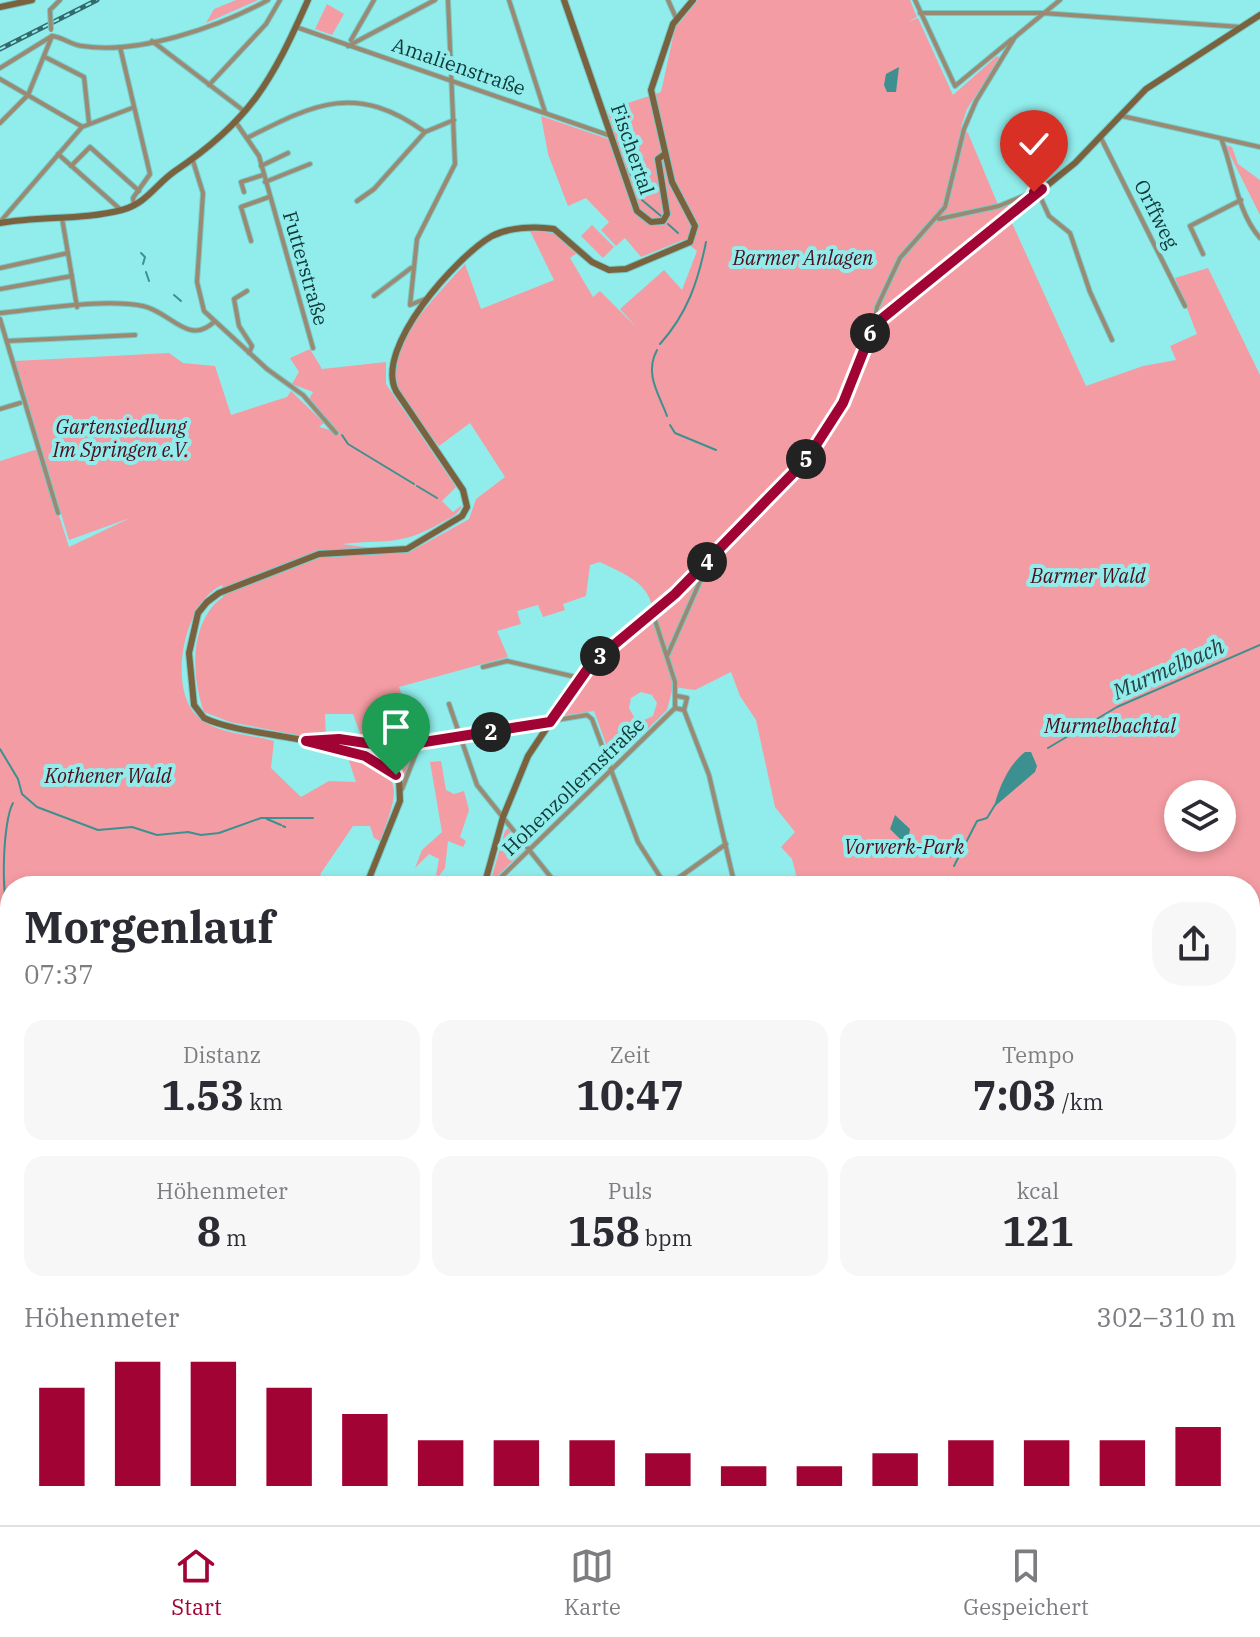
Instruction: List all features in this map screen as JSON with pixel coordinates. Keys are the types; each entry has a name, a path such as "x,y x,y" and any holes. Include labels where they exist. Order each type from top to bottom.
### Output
{"street":[{"path":"0,7 32,0"},
{"path":"0,123 28,95 52,33 50,10 60,0"},
{"path":"52,33 80,46 120,47 214,26 268,0"},
{"path":"209,85 266,24 280,0"},
{"path":"0,222 121,210 153,194 175,171 193,161 237,124 282,58 308,0"},
{"path":"348,46 374,0"},
{"path":"348,46 435,0"},
{"path":"448,0 455,164 420,231 412,267 410,305 414,307 486,240 507,231 554,229 597,266 615,271 685,245 694,236 695,226 678,195 665,154 651,90 676,18 693,0"},
{"path":"509,0 545,112"},
{"name":"Fischertal","path":"564,0 637,211 651,222 663,221 667,214 658,159 665,154"},
{"path":"668,0 676,18"},
{"path":"915,0 955,86 1060,0"},
{"path":"920,13 1042,13 1241,27"},
{"path":"874,325 1040,190 1146,89 1260,15"},
{"name":"Amalienstraße","path":"296,27 611,136"},
{"path":"0,68 52,33"},
{"path":"487,876 503,817 528,756 580,678 604,652 653,614 709,560 807,459 843,403 874,325 877,307 900,258 937,220 951,191 969,114 1015,37"},
{"path":"151,40 246,112"},
{"path":"120,47 150,174 133,198 134,206"},
{"path":"45,57 84,77 89,123"},
{"path":"0,79 82,127"},
{"path":"249,137 343,100 373,105 425,132"},
{"path":"0,222 82,127 132,108"},
{"path":"1119,116 1260,147"},
{"path":"357,201 374,189 425,132 454,119"},
{"name":"Futterstraße","path":"237,124 249,137 261,166 313,348"},
{"name":"Orffweg","path":"1100,136 1185,306"},
{"path":"1222,141 1241,200 1260,238"},
{"path":"71,166 90,147 139,191"},
{"path":"261,166 288,153"},
{"path":"58,154 121,210"},
{"path":"193,161 204,202 197,292 204,311 249,353 303,395 336,433"},
{"path":"265,182 310,164"},
{"path":"244,192 241,182 263,175"},
{"path":"937,220 999,206 1040,190"},
{"path":"1040,190 1049,216 1070,233 1090,292 1112,340"},
{"name":"Futterstraße","path":"251,241 241,207 269,197"},
{"path":"1203,254 1190,226 1241,200"},
{"path":"61,216 77,307"},
{"path":"0,268 68,253"},
{"path":"374,296 412,267"},
{"path":"0,289 72,276"},
{"path":"247,291 234,299 240,330 252,346 249,353"},
{"path":"402,789 396,775 383,763 355,752 212,722 200,714 190,679 193,628 198,613 219,593 319,554 407,549 465,511 463,490 391,380 397,348 430,295"},
{"path":"0,313 141,305 195,332 205,331 214,322"},
{"path":"0,319 58,513"},
{"path":"7,341 135,335"},
{"path":"0,409 20,403"},
{"path":"668,654 709,560"},
{"path":"653,614 668,654 677,696 675,708 684,710"},
{"path":"483,667 507,661 580,678"},
{"path":"677,696 687,698 684,710 709,775 733,876"},
{"path":"449,704 477,785 550,876"},
{"name":"Hohenzollernstraße","path":"503,876 675,708"},
{"path":"306,741 339,739 393,747 587,715 592,719 638,842 660,876"},
{"path":"370,876 420,743"},
{"path":"681,876 726,844"}],"green space":[{"path":"236,0 258,0 206,23 214,9"},
{"path":"698,0 910,0 917,17 908,22 918,18 953,95 997,56 1000,58 967,109 961,127 968,133 999,207 1016,204 1007,212 1086,386 1143,366 1176,360 1170,346 1197,334 1175,278 1208,268 1260,375 1260,876 796,876 792,859 781,847 795,832 775,807 756,720 740,696 731,672 695,690 673,687 667,710 613,763 594,711 560,716 587,672 652,619 652,607 644,589 600,562 590,565 586,596 563,604 565,610 543,617 538,605 517,611 521,624 497,631 508,657 399,687 417,739 387,742 362,738 353,714 325,714 326,737 313,738 230,722 204,712 197,682 196,650 204,620 223,597 222,585 209,594 189,626 182,666 188,703 197,716 213,727 274,741 271,768 301,797 329,781 356,782 347,755 380,769 389,777 394,796 380,841 374,838 370,826 353,826 320,876 0,876 0,461 38,449 69,547 130,518 69,540 15,361 169,353 183,363 215,366 231,415 287,397 291,391 324,423 319,427 334,431 309,399 313,392 292,384 299,372 290,358 310,349 322,369 386,362 386,384 456,487 442,501 453,512 462,505 453,516 412,536 391,541 342,544 408,553 469,519 476,499 505,477 470,423 439,446 400,396 394,378 395,363 409,332 431,301 465,264 481,309 554,280 530,231 555,233 577,253 570,258 593,297 600,291 637,328 620,309 664,270 682,290 697,251 683,240 641,257 625,238 616,246 601,230 609,222 586,198 568,206 548,154 541,116 617,142 607,110 661,92 675,28","holes":["641,692 652,695 657,703 653,716 644,720 634,717 629,708 631,698"]},
{"path":"327,4 344,14 332,35 315,29"},
{"path":"1225,145 1232,147 1238,164 1260,180 1260,215"},
{"path":"592,225 614,247 603,258 581,236"},
{"path":"338,742 392,749 414,748 404,779 401,771 405,764 400,758 396,762"},
{"path":"441,761 446,790 454,794 464,791 469,810 460,837 466,841 463,847 448,841 445,868 439,876 436,875 439,859 429,854 415,868 422,850 442,832 430,762"},
{"path":"508,828 525,849 497,876 492,876"}],"water":[{"path":"899,67 896,92 887,92 884,85 886,74"},
{"path":"1025,752 1031,752 1037,766 1035,772 994,807 1009,771"},
{"path":"895,815 910,829 908,841 902,841 890,829"}],"waterway":[{"path":"628,168 642,200 661,216"},
{"path":"668,224 678,233"},
{"path":"660,344 690,297 706,242"},
{"path":"141,253 145,257 143,264"},
{"path":"146,272 149,281"},
{"path":"174,295 181,301"},
{"path":"657,350 652,376 667,416"},
{"path":"670,425 675,433 716,450"},
{"path":"342,435 348,444 414,484"},
{"path":"417,486 437,498"},
{"name":"Murmelbach","path":"1048,748 1117,707 1260,645"},
{"path":"0,749 18,779 22,794 37,807 98,830 132,827 157,835 188,832 201,835 219,833 261,818 313,818"},
{"path":"5,876 7,825 13,803"},
{"name":"Murmelbach","path":"954,866 977,821 987,818 995,805"},
{"path":"267,819 281,825"},
{"path":"949,857 959,853"}],"railway":[{"path":"0,49 97,0"}],"route":[{"path":"396,775 383,763 355,752 306,741 339,739 393,747 550,722 591,664 675,594 807,459 843,403 874,325 1042,189 1034,192"}],"park label":[{"name":"Barmer Anlagen","path":"803,257"},
{"name":"Gartensiedlung Im Springen e.V.","path":"121,438"},
{"name":"Barmer Wald","path":"1088,575"},
{"name":"Murmelbachtal","path":"1110,725"},
{"name":"Kothener Wald","path":"108,775"},
{"name":"Vorwerk-Park","path":"904,846"}]}
